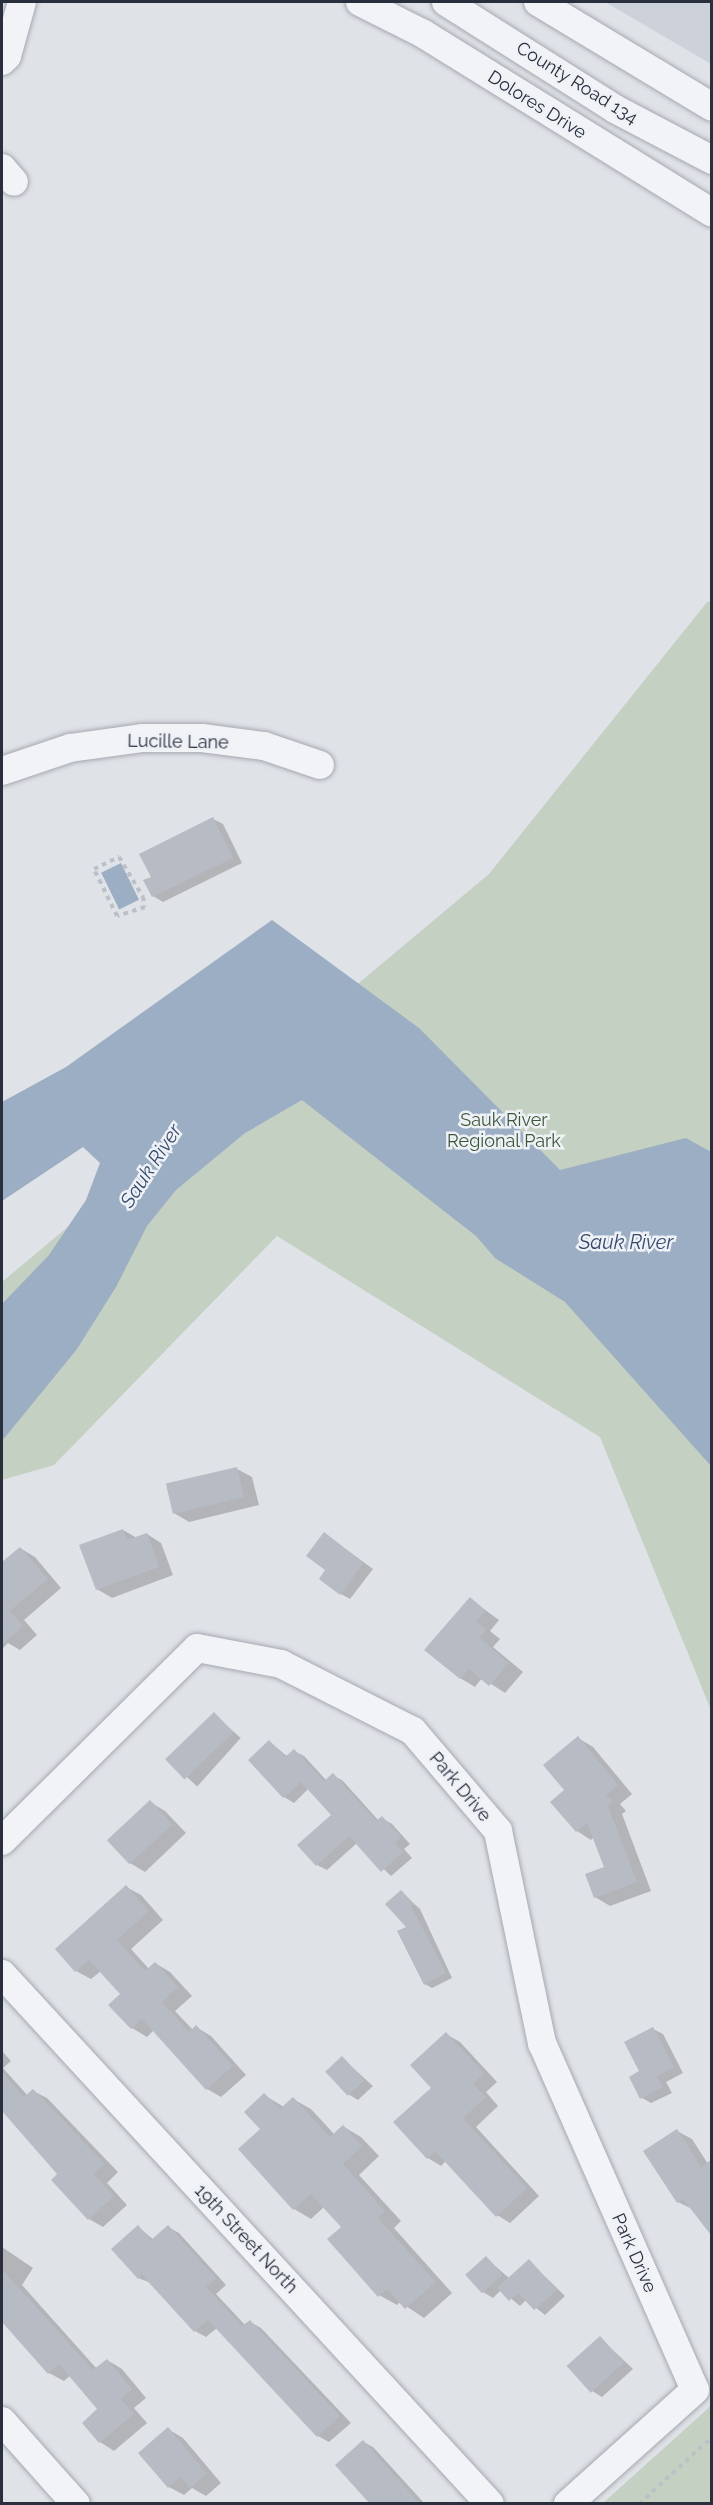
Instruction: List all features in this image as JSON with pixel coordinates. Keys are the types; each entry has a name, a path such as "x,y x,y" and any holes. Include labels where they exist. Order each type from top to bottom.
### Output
{"street":[{"path":"2,61 7,56 21,2"},
{"name":"Dolores Drive","path":"360,2 422,33 711,213"},
{"name":"County Road 134","path":"446,2 615,108 711,160"},
{"path":"514,2 601,41"},
{"path":"538,2 711,107"},
{"name":"Lucille Lane","path":"2,771 70,748 143,738 202,738 264,746 320,765"},
{"name":"Park Drive","path":"2,1841 197,1648 281,1664 413,1731 498,1831 542,2043 695,2390 568,2504"},
{"name":"19th Street North","path":"2,1974 490,2504"},
{"path":"2,2421 76,2504"}],"path":[{"path":"119,857 143,897 145,907 117,916 94,869 119,857"},
{"path":"639,2504 711,2437"}],"shaded area":[{"path":"605,2 711,2 711,64"}],"green space":[{"name":"Sauk River Regional Park","path":"708,601 711,603 711,1710 600,1437 277,1236 54,1465 2,1480 2,1282 489,874"},
{"path":"711,2405 711,2503 603,2503 703,2413"}],"water":[{"path":"121,863 139,900 119,909 101,873"},
{"name":"Sauk River","path":"272,920 419,1028 560,1170 686,1138 711,1152 711,1466 565,1302 495,1258 476,1236 302,1100 245,1133 176,1190 147,1226 116,1287 77,1349 2,1441 2,1304 49,1255 86,1200 100,1163 83,1147 2,1201 2,1102 66,1067"}],"building":[{"path":"213,817 233,858 152,897 143,880 151,877 139,854"},
{"path":"237,1467 244,1497 173,1514 166,1483"},
{"path":"123,1529 127,1540 147,1533 159,1567 96,1590 79,1545"},
{"path":"324,1532 364,1563 340,1595 319,1579 325,1570 306,1556"},
{"path":"20,1547 48,1579 10,1611 23,1626 2,1645 2,1562"},
{"path":"470,1597 486,1611 476,1621 486,1630 479,1637 509,1663 489,1686 469,1669 460,1679 424,1650"},
{"path":"214,1712 233,1732 185,1779 165,1759"},
{"path":"578,1736 618,1785 606,1795 613,1802 608,1806 637,1882 594,1898 585,1874 604,1867 587,1823 576,1832 550,1802 564,1790 543,1765"},
{"path":"269,1740 285,1757 294,1749 324,1781 333,1773 376,1821 382,1816 401,1837 395,1843 403,1852 381,1872 349,1836 316,1866 297,1845 331,1815 301,1782 283,1798 248,1760"},
{"path":"150,1800 173,1824 129,1864 107,1840"},
{"path":"126,1885 149,1911 117,1940 145,1971 155,1962 178,1987 162,2002 189,2032 196,2025 233,2066 206,2090 142,2019 131,2029 108,2005 120,1994 89,1960 75,1972 55,1949"},
{"path":"401,1890 414,1904 411,1906 446,1973 424,1985 397,1931 406,1927 385,1904"},
{"path":"653,2027 674,2067 657,2076 663,2087 640,2099 629,2077 639,2071 624,2042"},
{"path":"446,2032 484,2073 473,2084 486,2097 463,2118 527,2188 496,2217 435,2151 427,2159 393,2122 431,2088 410,2065"},
{"path":"342,2056 365,2080 348,2096 325,2072"},
{"path":"2,2072 24,2097 33,2089 105,2164 94,2174 114,2196 88,2220 51,2180 57,2174 2,2111"},
{"path":"264,2093 280,2109 293,2097 330,2137 343,2125 362,2146 343,2164 385,2211 378,2218 436,2282 405,2309 387,2289 378,2297 327,2239 341,2227 311,2194 293,2210 238,2149 260,2129 244,2112"},
{"path":"677,2129 701,2167 711,2160 711,2235 683,2199 677,2203 643,2151"},
{"path":"138,2225 151,2240 168,2225 216,2278 206,2287 242,2326 250,2320 340,2416 317,2437 208,2320 194,2332 142,2275 138,2279 111,2249"},
{"path":"486,2256 503,2275 482,2293 465,2275"},
{"path":"529,2259 557,2290 534,2310 518,2293 509,2301 497,2288"},
{"path":"2,2269 93,2370 107,2359 132,2389 121,2399 134,2414 99,2443 82,2423 97,2409 59,2364 48,2374 2,2322"},
{"path":"600,2336 624,2363 591,2393 567,2366"},
{"path":"168,2427 207,2474 190,2488 180,2477 168,2488 138,2453"},
{"path":"363,2440 420,2504 370,2504 335,2465"}]}
